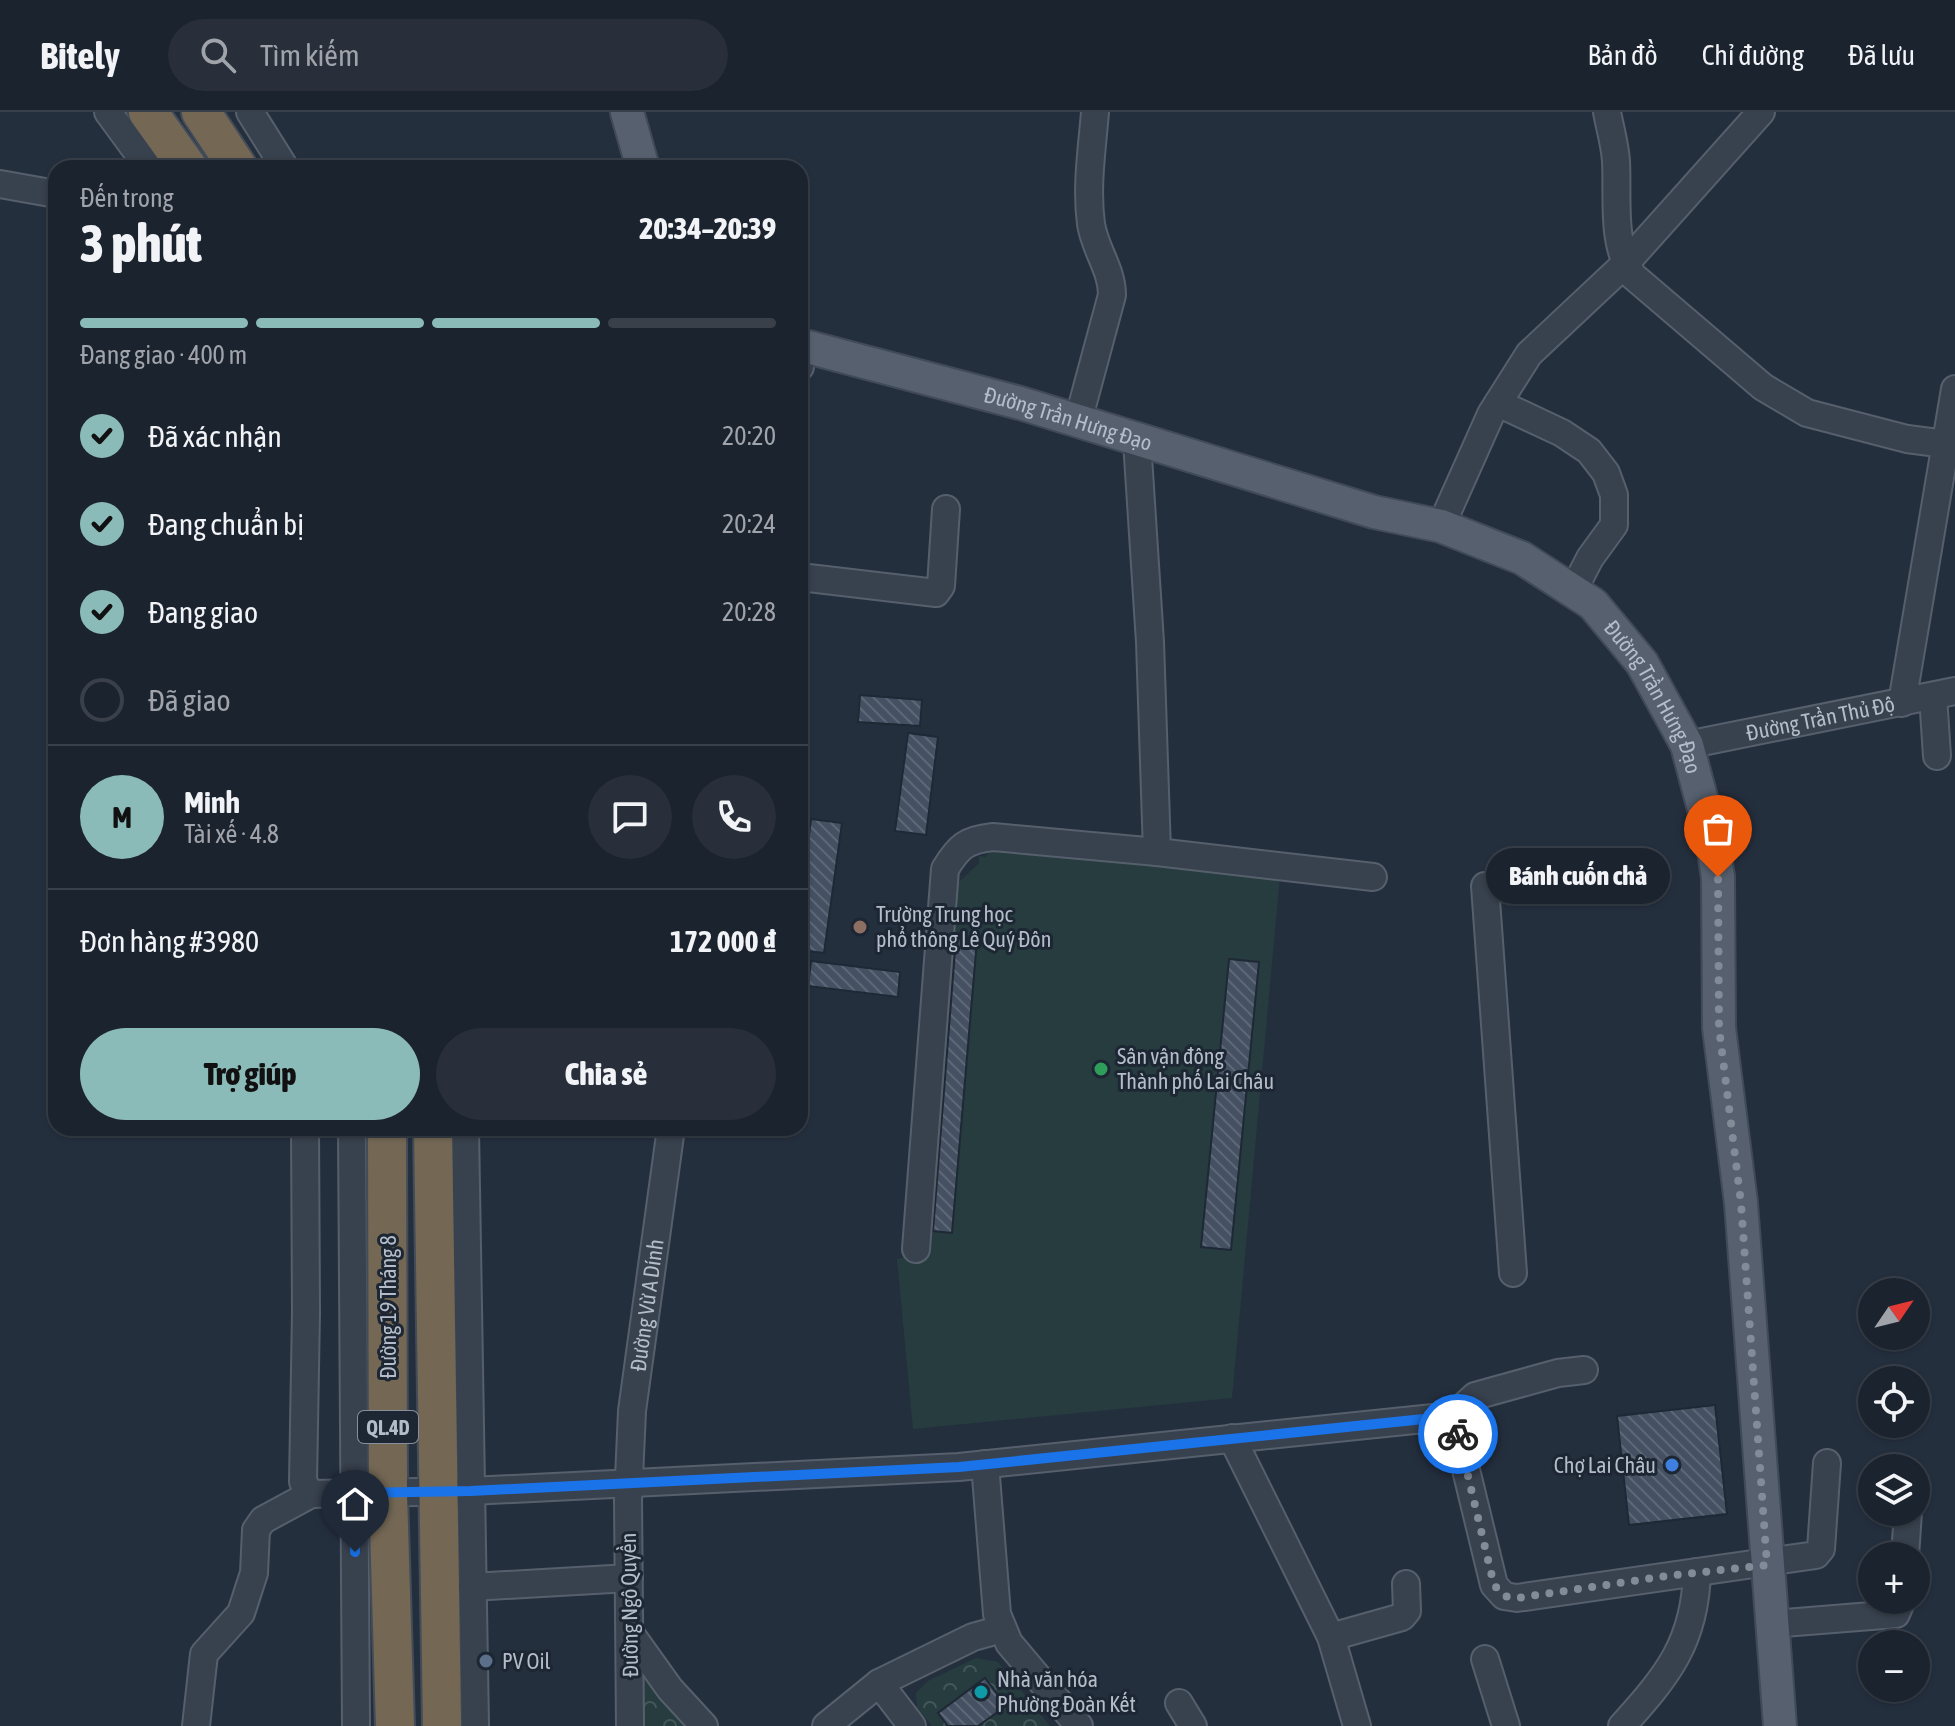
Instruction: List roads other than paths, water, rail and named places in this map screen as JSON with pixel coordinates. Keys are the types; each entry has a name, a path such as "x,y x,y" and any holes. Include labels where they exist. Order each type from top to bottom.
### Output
{"highway":[{"path":"148,112 182,160"},
{"path":"201,112 233,160"},
{"name":"Đường 19 Tháng 8","path":"387,1136 371,1494 395,1726"},
{"name":"QL.4D","path":"433,1136 454,1492 442,1726"}],"main road":[{"path":"627,112 641,160"},
{"name":"Đường Trần Hưng Đạo","path":"808,355 1020,403 1374,512 1441,526 1522,558 1593,604 1642,663 1687,745 1712,839 1718,877 1719,1028 1741,1203 1780,1726"}],"street":[{"path":"108,112 143,160"},
{"path":"250,112 280,160"},
{"path":"1078,421 1112,295 1112,279 1096,242 1090,217 1089,186 1095,112"},
{"path":"1441,526 1460,479 1498,403 1529,354 1625,264 1761,112"},
{"path":"1608,113 1616,158 1617,217 1625,264 1633,276 1763,387 1807,413 1907,439 1946,444"},
{"path":"0,184 48,193"},
{"path":"1902,703 1955,389"},
{"path":"1498,403 1562,433 1589,451 1606,473 1614,495 1614,525 1590,558 1573,591"},
{"path":"1137,441 1150,642 1157,852"},
{"path":"808,578 936,593 941,586 946,509"},
{"path":"1937,756 1944,694"},
{"name":"Đường Trần Thủ Độ","path":"1687,745 1944,694"},
{"path":"916,1249 945,869 956,851 972,839 993,837 1373,877"},
{"path":"1485,886 1513,1273"},
{"path":"305,1136 303,1482 311,1494"},
{"name":"Đường 19 Tháng 8","path":"352,1136 371,1494 356,1726"},
{"path":"465,1136 454,1492 472,1587 475,1726"},
{"name":"Đường Vừ A Dính","path":"628,1484 632,1411 670,1136"},
{"path":"196,1726 204,1654 241,1613 254,1573 256,1530 263,1520 311,1494 454,1492 985,1464 1453,1416 1475,1396 1558,1373 1584,1370"},
{"path":"1453,1416 1494,1585 1504,1596 1517,1598 1767,1565 1816,1555 1821,1549 1827,1463"},
{"path":"1232,1438 1331,1637 1357,1726"},
{"path":"985,1464 997,1614 1002,1629 1009,1643 1079,1726"},
{"name":"Đường Ngô Quyền","path":"628,1484 630,1726"},
{"path":"1622,1726 1660,1684 1687,1637 1696,1597 1697,1572"},
{"path":"472,1587 629,1578"},
{"path":"1331,1637 1402,1617 1407,1611 1406,1584"},
{"path":"1772,1624 1896,1614"},
{"path":"826,1726 879,1683 973,1637 1002,1629"},
{"path":"630,1633 670,1689 704,1726"},
{"path":"1485,1659 1506,1726"},
{"path":"879,1683 912,1726"},
{"path":"1179,1703 1193,1726"}],"place":[{"name":"Bánh cuốn chả","path":"1718,877"},
{"name":"Trường Trung học phổ thông Lê Quý Đôn","path":"860,927"},
{"name":"Sân vận động Thành phố Lai Châu","path":"1101,1069"},
{"name":"Chợ Lai Châu","path":"1672,1465"},
{"name":"PV Oil","path":"486,1661"},
{"name":"Nhà văn hóa Phường Đoàn Kết","path":"981,1692"}]}
